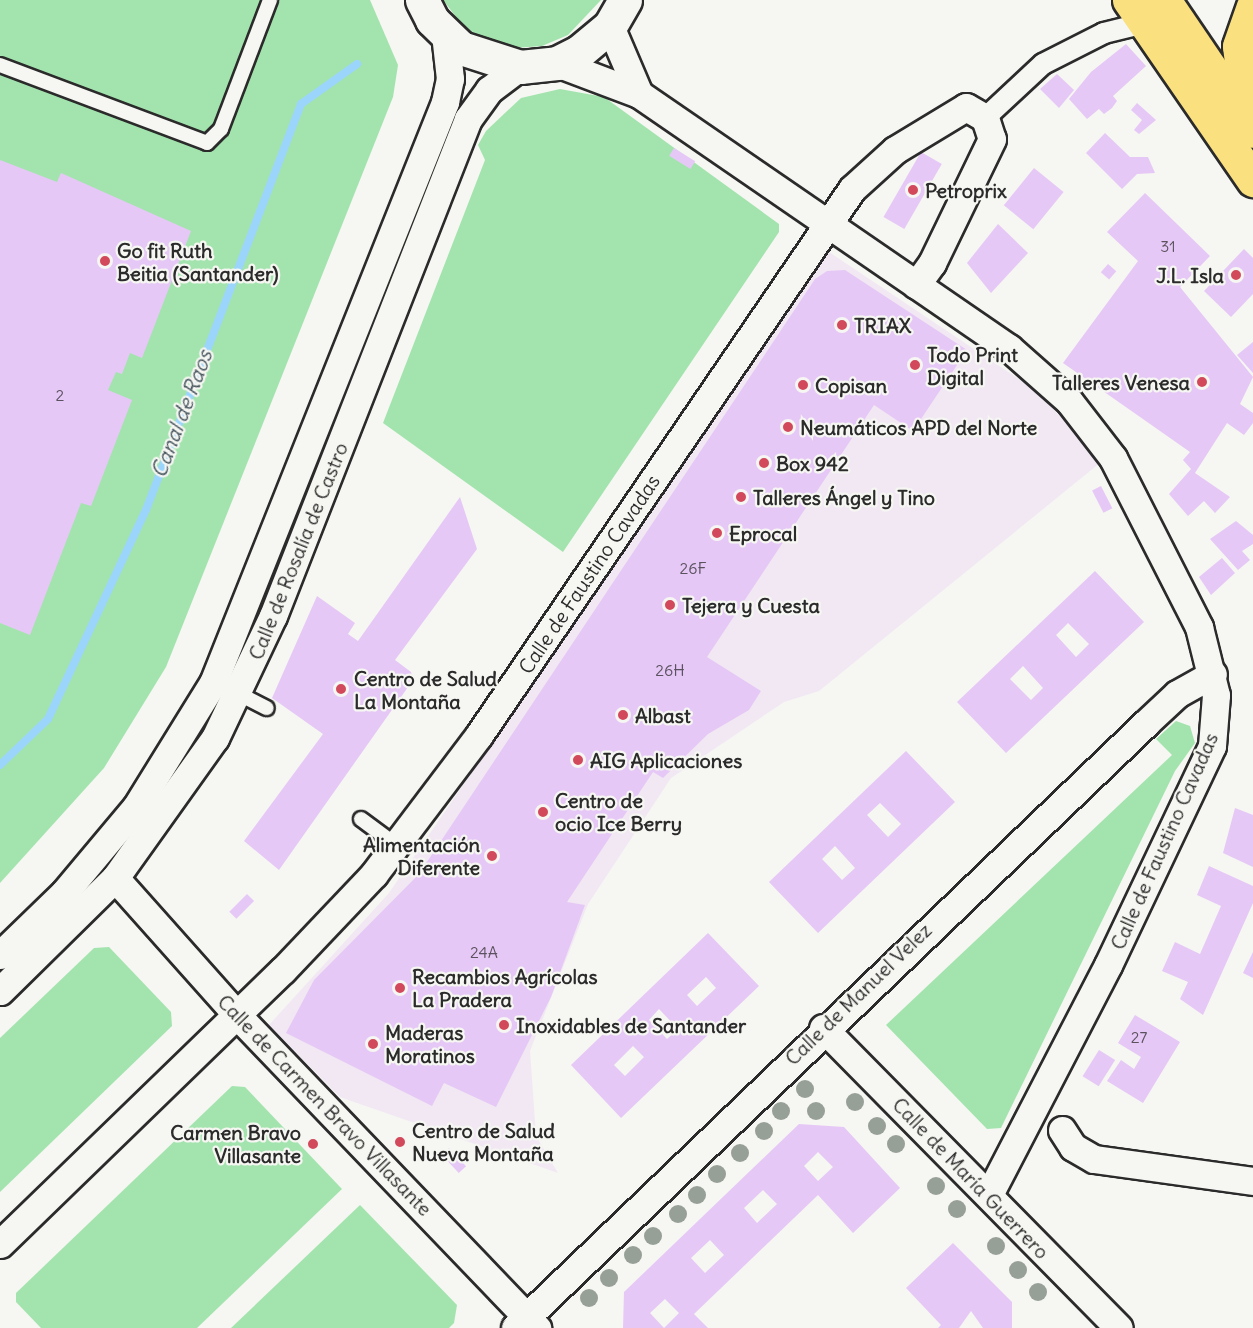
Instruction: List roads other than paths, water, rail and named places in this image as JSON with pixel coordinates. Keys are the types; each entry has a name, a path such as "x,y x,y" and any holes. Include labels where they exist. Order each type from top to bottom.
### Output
{"highway":[{"path":"1253,6 1242,30 1238,63 1253,129"},
{"path":"1146,8 1253,129"},
{"path":"1146,8 1253,180"}],"street":[{"path":"422,0 445,34 479,58 520,68 557,63 617,13 639,94"},
{"path":"916,285 932,263 992,139 986,118 1043,63 1104,33 1146,8"},
{"name":"Calle de Rosalía de Castro","path":"0,955 64,893 129,817 213,683 445,102 450,79 445,34"},
{"name":"Calle de Faustino Cavadas","path":"557,63 639,94 825,225 1009,348 1069,401 1107,450 1199,627 1213,674 1218,721 1212,746 1108,965 989,1195"},
{"name":"Calle de Rosalía de Castro","path":"0,991 115,878 191,777 239,694 468,119 489,90 520,68"},
{"name":"Calle de Faustino Cavadas","path":"0,1244 237,1015 396,845 479,735 825,225 852,189 895,150 966,107 986,118"},
{"name":"Calle de Manuel Velez","path":"526,1324 823,1028 1177,694 1213,674"},
{"name":"Calle de Carmen Bravo Villasante","path":"115,878 237,1015 526,1324"},
{"name":"Calle de María Guerrero","path":"823,1028 989,1195 1110,1325"},
{"path":"1062,1130 1073,1147 1094,1159 1253,1181"}],"lane":[{"path":"0,65 207,143 221,129 270,0"},
{"path":"239,694 267,708"},
{"path":"361,819 396,845"}],"waterway":[{"name":"Canal de Raos","path":"0,765 48,719 146,510 301,104 357,64"}],"place":[{"name":"Petroprix","path":"913,190"},
{"name":"Go fit Ruth Beitia (Santander)","path":"105,261"},
{"name":"J.L. Isla","path":"1236,275"},
{"name":"TRIAX","path":"842,325"},
{"name":"Todo Print Digital","path":"915,365"},
{"name":"Talleres Venesa","path":"1202,382"},
{"name":"Copisan","path":"803,385"},
{"name":"Neumáticos APD del Norte","path":"788,427"},
{"name":"Box 942","path":"764,463"},
{"name":"Talleres Ángel y Tino","path":"741,497"},
{"name":"Eprocal","path":"717,533"},
{"name":"Tejera y Cuesta","path":"670,605"},
{"name":"Centro de Salud La Montaña","path":"341,689"},
{"name":"Albast","path":"623,715"},
{"name":"AIG Aplicaciones","path":"578,760"},
{"name":"Centro de ocio Ice Berry","path":"543,812"},
{"name":"Alimentación Diferente","path":"492,856"},
{"name":"Recambios Agrícolas La Pradera","path":"400,988"},
{"name":"Inoxidables de Santander","path":"504,1025"},
{"name":"Maderas Moratinos","path":"373,1044"},
{"name":"Centro de Salud Nueva Montaña","path":"400,1142"},
{"name":"Carmen Bravo Villasante","path":"313,1144"}]}
